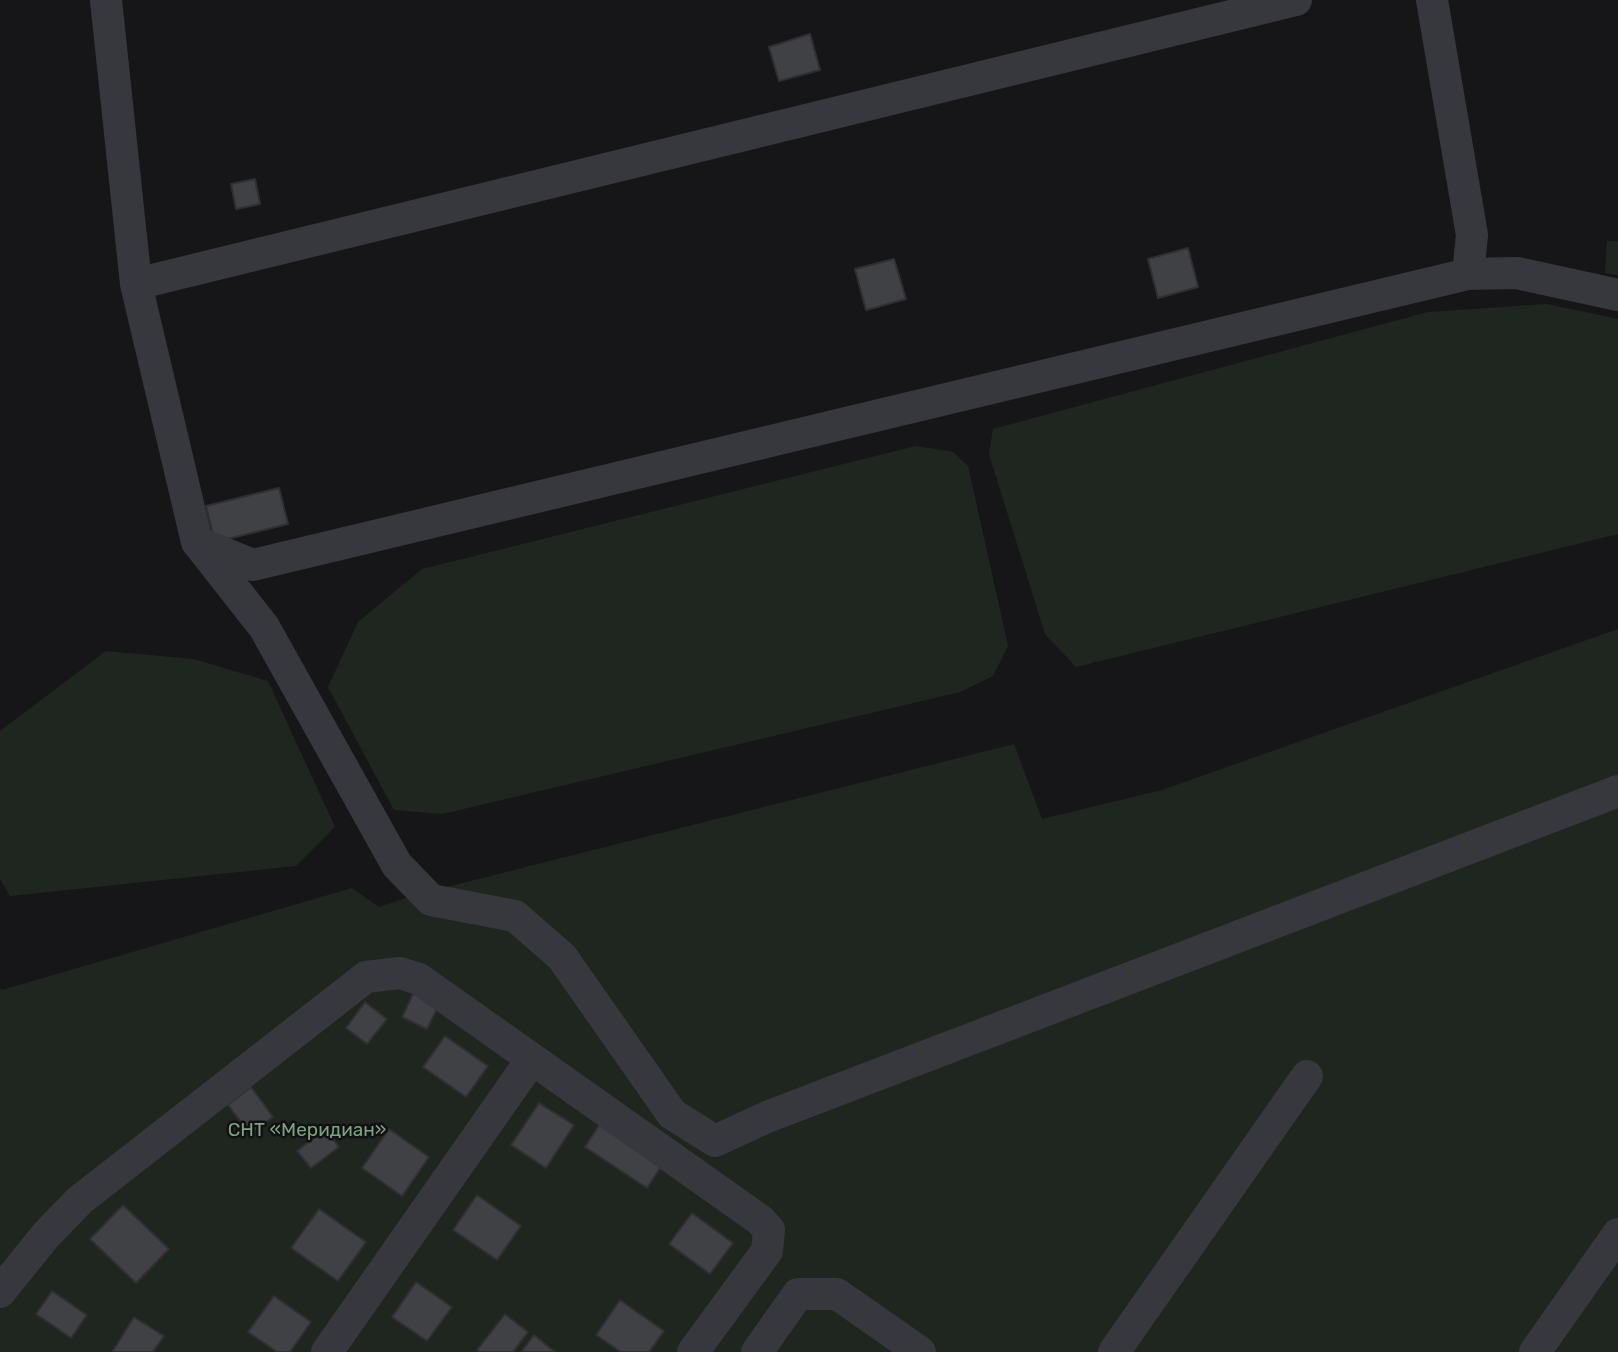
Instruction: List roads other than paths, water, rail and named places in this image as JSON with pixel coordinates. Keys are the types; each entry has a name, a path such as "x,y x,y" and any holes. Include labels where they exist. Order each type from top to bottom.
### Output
{"street":[{"path":"106,0 136,284 197,541 264,627 397,864 432,900 515,916 562,957 673,1114 715,1141 792,1107 1618,791"},
{"path":"136,284 1296,0"},
{"path":"1432,0 1472,235 1468,274"},
{"path":"197,541 253,565 1468,274 1517,274 1618,295"},
{"path":"0,1292 46,1235 80,1200 366,977 400,973 419,979 760,1220 769,1230 767,1251 693,1352"},
{"path":"327,1352 532,1059"},
{"path":"1114,1352 1307,1076"},
{"path":"1535,1352 1618,1234"},
{"path":"757,1352 798,1294 837,1294 920,1352"}],"park label":[{"name":"СНТ «Меридиан»","path":"307,1131"}]}
